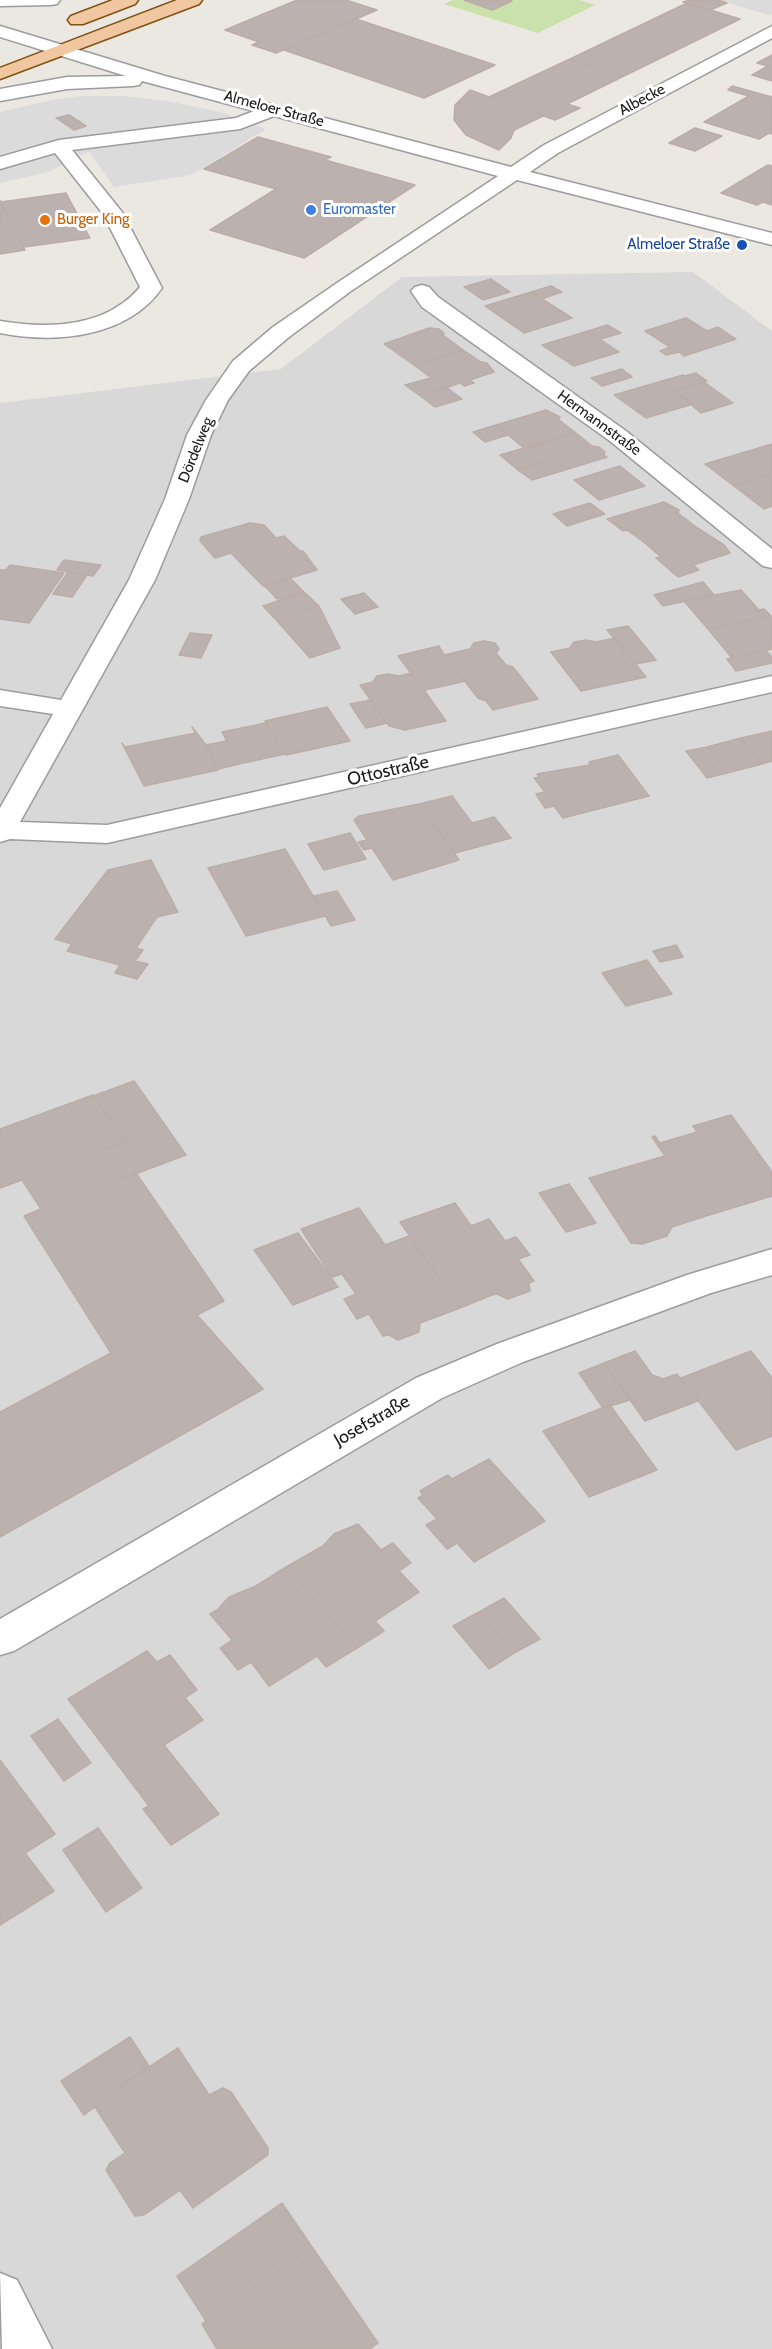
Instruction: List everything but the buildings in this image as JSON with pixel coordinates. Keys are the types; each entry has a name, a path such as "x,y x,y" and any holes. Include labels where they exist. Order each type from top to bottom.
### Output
{"main road":[{"path":"0,49 129,0"},
{"path":"0,74 193,0"}],"street":[{"path":"0,1 51,0"},
{"name":"Almeloer Straße","path":"0,31 159,80 772,239"},
{"name":"Albecke","path":"515,173 551,149 772,31"},
{"name":"Almeloer Straße","path":"0,95 67,84 159,80"},
{"path":"0,163 59,146 240,123 273,110"},
{"path":"0,327 19,332 45,332 84,327 112,319 137,304 151,288 112,212 59,146"},
{"name":"Dördelweg","path":"1,832 142,580 177,499 199,435 217,400 241,366 281,332 344,286 515,173"},
{"name":"Hermannstraße","path":"422,291 430,302 618,436 772,561"},
{"name":"Ottostraße","path":"1,832 108,834 772,684"},
{"path":"0,698 69,709"},
{"name":"Josefstraße","path":"0,1639 429,1388 544,1341 699,1284 772,1262"},
{"path":"0,2297 28,2349"}],"shaded area":[{"path":"718,0 772,0 772,13 769,15"},
{"path":"80,96 123,96 167,101 224,113 266,129 192,175 114,187 89,152 48,172 0,183 0,112"},
{"path":"693,272 772,331 772,2349 0,2349 0,403 281,369 402,277"}],"green space":[{"path":"453,0 579,0 595,5 538,33 444,4"}],"place":[{"name":"Euromaster","path":"311,210"},
{"name":"Burger King","path":"45,220"},
{"name":"Almeloer Straße","path":"742,245"}]}
